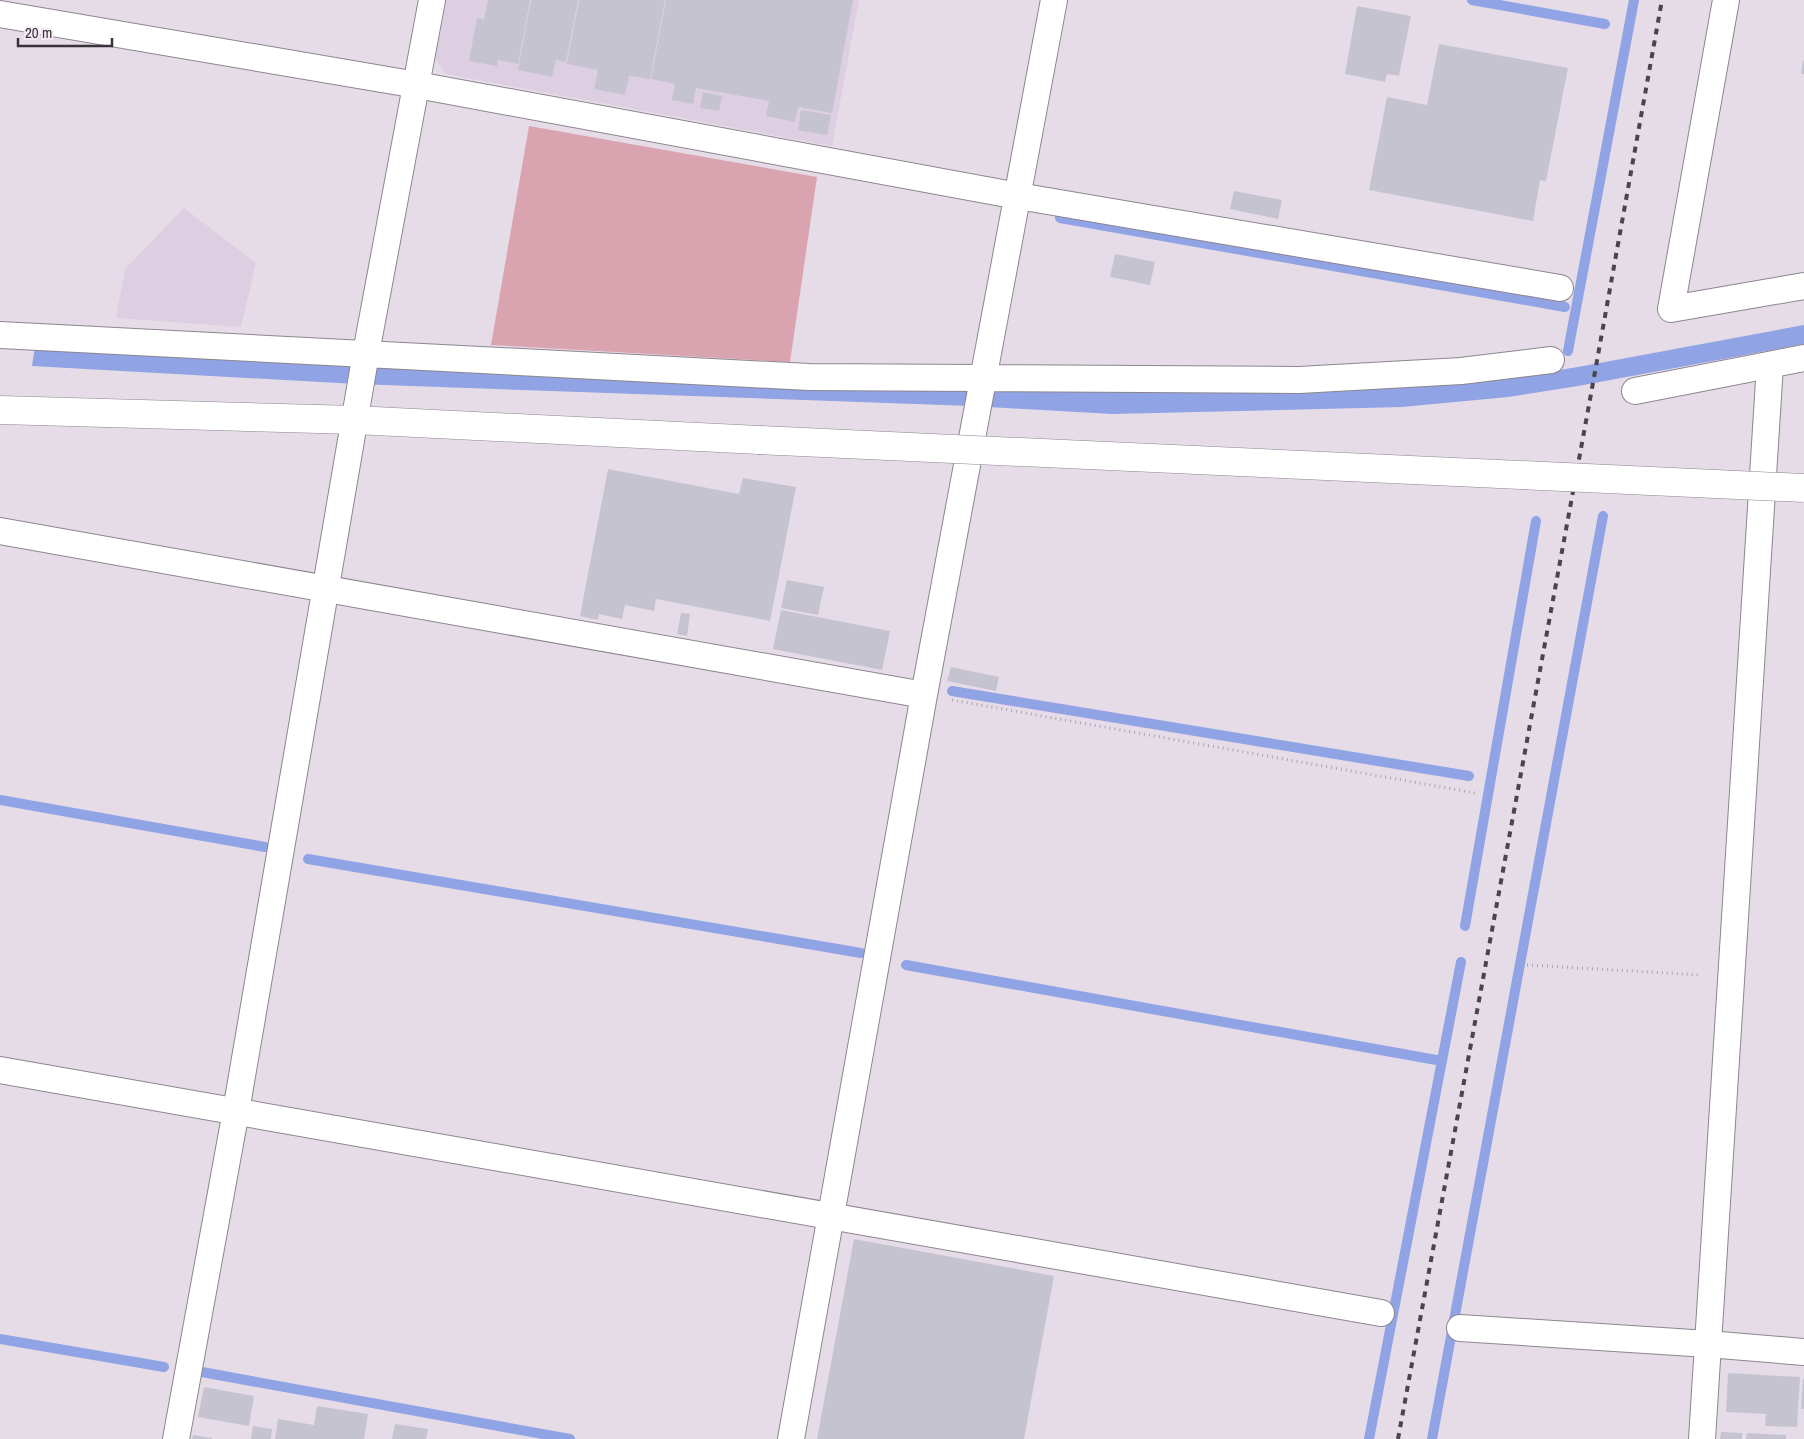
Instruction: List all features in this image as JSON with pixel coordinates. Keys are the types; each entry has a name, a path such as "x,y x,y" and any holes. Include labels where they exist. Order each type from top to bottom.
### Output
{"street":[{"path":"176,1439 236,1111 366,356 432,0"},
{"path":"791,1439 924,695 1054,0"},
{"path":"1726,0 1671,309 1804,286"},
{"path":"0,14 417,85 1018,196 1560,288"},
{"path":"0,335 366,356 809,377 984,380 1299,380 1461,372 1551,360"},
{"path":"1635,391 1804,358"},
{"path":"1702,1439 1770,365"},
{"path":"0,410 355,420 1804,488"},
{"path":"0,531 924,695"},
{"path":"0,1070 1381,1314"},
{"path":"1460,1328 1804,1352"}],"path":[{"path":"924,695 1475,792"},
{"path":"1527,965 1732,976"}],"shaded area":[{"path":"443,0 859,0 832,146 446,74 432,55"},
{"path":"529,126 817,177 790,362 491,345"},
{"path":"184,208 256,263 241,327 116,318 125,269"}],"water":[{"path":"1804,325 1804,344 1578,386 1508,397 1402,407 1112,414 971,406 356,384 32,366 35,346 361,363 1509,378"}],"building":[{"path":"488,0 530,0 518,64 498,60 497,66 469,61 477,18 484,20"},
{"path":"531,0 578,0 566,62 556,60 552,77 518,70"},
{"path":"579,0 665,0 650,79 629,76 625,95 594,89 598,70 567,64"},
{"path":"666,0 853,0 832,113 798,107 795,122 766,116 769,101 696,88 693,104 672,100 675,84 651,79"},
{"path":"1357,6 1411,16 1399,76 1387,74 1385,82 1345,74"},
{"path":"1439,44 1568,68 1546,181 1540,180 1533,221 1369,190 1387,97 1427,105"},
{"path":"1803,61 1804,74 1801,74"},
{"path":"703,92 722,96 719,111 700,108"},
{"path":"801,110 831,115 827,135 798,130"},
{"path":"1234,191 1282,200 1278,219 1230,209"},
{"path":"1115,254 1155,262 1150,285 1110,277"},
{"path":"608,469 739,494 743,478 796,487 770,621 656,599 654,611 625,605 622,619 599,614 598,620 580,616"},
{"path":"787,580 824,587 818,615 781,608"},
{"path":"781,610 890,631 882,670 773,649"},
{"path":"681,613 690,614 687,636 677,634"},
{"path":"951,667 999,677 996,691 947,681"},
{"path":"854,1239 1054,1276 1024,1439 817,1439"},
{"path":"1728,1373 1800,1377 1797,1427 1765,1426 1766,1414 1726,1412"},
{"path":"1803,1379 1804,1409 1801,1409"},
{"path":"204,1387 254,1396 249,1426 198,1417"},
{"path":"317,1406 368,1414 364,1439 275,1439 278,1419 314,1425"},
{"path":"395,1424 428,1429 426,1439 392,1439"},
{"path":"253,1426 272,1429 271,1439 251,1439"},
{"path":"1721,1432 1742,1433 1742,1439 1720,1439"},
{"path":"1747,1433 1786,1435 1786,1439 1746,1439"},
{"path":"193,1435 212,1438 212,1439 192,1439"}],"waterway":[{"path":"1472,0 1605,24"},
{"path":"1568,351 1634,0"},
{"path":"1060,218 1565,307"},
{"path":"1432,1439 1603,516"},
{"path":"1465,926 1536,521"},
{"path":"952,691 1469,776"},
{"path":"0,800 265,847"},
{"path":"308,859 861,953"},
{"path":"1369,1439 1461,962"},
{"path":"906,965 1442,1061"},
{"path":"0,1339 164,1367"},
{"path":"202,1372 570,1439"}],"railway":[{"path":"1398,1439 1662,0"}]}
